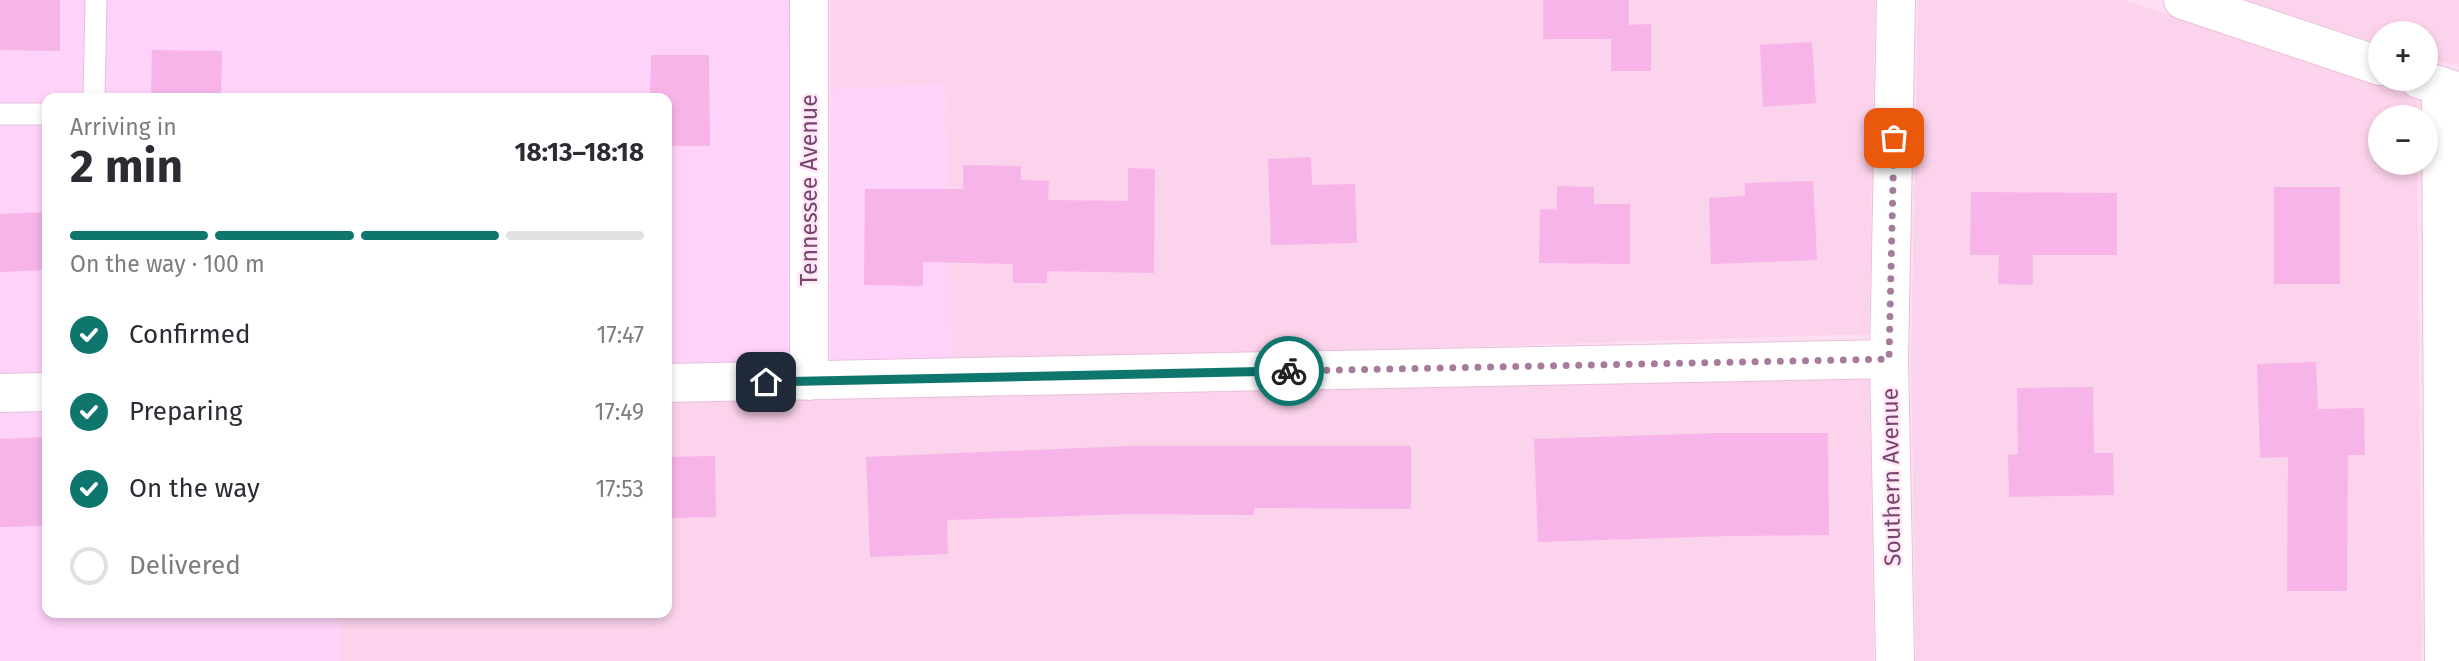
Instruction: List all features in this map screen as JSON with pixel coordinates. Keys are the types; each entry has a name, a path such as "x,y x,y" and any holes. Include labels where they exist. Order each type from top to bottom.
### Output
{"street":[{"name":"Tennessee Avenue","path":"809,0 809,381"},
{"name":"Southern Avenue","path":"1895,661 1889,359 1896,0"},
{"path":"2183,0 2368,62"},
{"path":"2440,86 2444,661"},
{"path":"672,383 1889,359"},
{"path":"0,393 42,392"}],"lane":[{"path":"94,93 96,1"},
{"path":"0,114 42,114"}],"shaded area":[{"path":"0,0 789,0 788,362 672,364 672,93 42,93 42,373 0,374"},
{"path":"831,0 1875,0 1869,334 1279,353 952,359 945,84 831,89"},
{"path":"1918,0 2124,0 2368,80 2368,91 2401,91 2416,96 2416,105 2368,105 2368,175 2417,175 2422,661 1916,661 1911,359"},
{"path":"2246,0 2459,0 2459,70 2458,64 2438,62 2438,21 2368,21 2368,40"},
{"path":"945,84 952,359 830,362 831,89"},
{"path":"1869,378 1874,661 340,661 338,618 672,618 672,402"},
{"path":"0,411 42,411 42,618 338,618 340,661 0,661"}],"building":[{"path":"0,0 60,0 60,51 0,50"},
{"path":"1543,0 1629,0 1629,25 1651,24 1651,71 1611,71 1611,39 1543,39"},
{"path":"1812,42 1816,103 1763,107 1760,45"},
{"path":"152,50 222,51 221,93 151,93"},
{"path":"651,55 709,55 710,146 672,146 672,93 650,93"},
{"path":"1311,157 1312,185 1355,184 1357,243 1271,245 1268,159"},
{"path":"963,165 1021,166 1021,180 1049,181 1048,200 1128,201 1128,168 1155,169 1154,273 1047,271 1047,283 1013,283 1013,264 923,262 923,286 864,285 865,189 963,189"},
{"path":"1813,181 1817,260 1711,264 1709,198 1745,196 1745,183"},
{"path":"1557,186 1594,187 1594,204 1630,204 1630,264 1539,263 1540,209 1557,210"},
{"path":"2274,187 2340,187 2340,284 2274,284"},
{"path":"1971,192 2117,193 2117,255 2033,255 2033,285 1998,284 1999,255 1970,255"},
{"path":"42,212 42,270 0,272 0,214"},
{"path":"2316,362 2318,409 2364,408 2365,455 2348,455 2347,591 2287,591 2288,457 2260,458 2257,364"},
{"path":"2093,387 2094,453 2113,453 2114,495 2009,497 2008,455 2018,454 2017,388"},
{"path":"1719,433 1828,433 1829,535 1538,542 1534,439"},
{"path":"42,437 42,526 0,527 0,439"},
{"path":"1128,446 1411,446 1411,509 1254,508 1254,515 1132,514 947,520 948,554 870,557 866,457"},
{"path":"715,456 716,517 672,518 672,457"}],"way so far":[{"path":"1289,371 1889,359 1894,138"}],"route":[{"path":"766,382 1289,371"}]}
